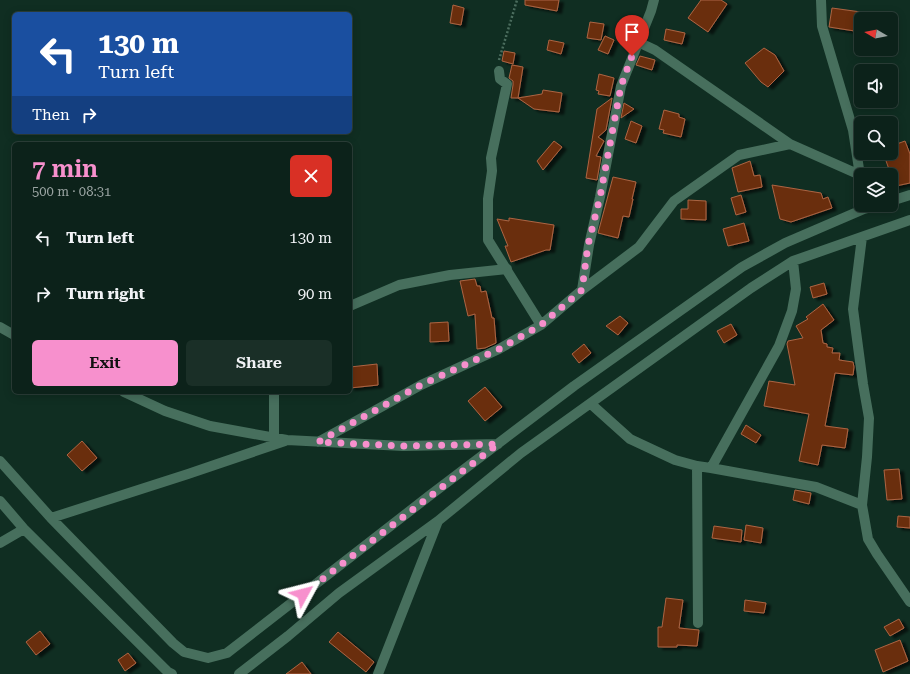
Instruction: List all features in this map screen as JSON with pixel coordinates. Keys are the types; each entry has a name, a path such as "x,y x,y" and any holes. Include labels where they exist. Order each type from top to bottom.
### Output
{"street":[{"path":"582,290 588,245 600,197 621,86 654,0"},
{"path":"821,0 822,26 853,130 859,168"},
{"path":"638,42 655,50 790,144 854,176"},
{"path":"499,70 500,79 506,84 492,158 492,171 488,199 488,240 541,325"},
{"path":"318,442 421,385 499,349 541,325 582,290 639,247 656,222 674,200 739,155 790,144"},
{"path":"898,199 910,195"},
{"path":"0,460 51,518 173,643 184,652 208,658 227,653 574,386 742,267 785,244 854,212"},
{"path":"239,674 288,636 339,593 438,521 521,453 751,288 793,261 910,220"},
{"path":"862,236 854,309 857,346 869,418 862,505 868,539 910,602"},
{"path":"711,468 778,346 792,311 796,289 793,261"},
{"path":"352,305 399,285 450,275 506,269"},
{"path":"0,327 12,334"},
{"path":"128,394 165,411 210,426 287,440 403,446 498,444"},
{"path":"274,394 274,438"},
{"path":"591,404 630,439 675,460 696,466 816,487 862,505"},
{"path":"51,518 188,474 287,440"},
{"path":"696,466 698,623"},
{"path":"0,501 24,529 168,672 172,674"},
{"path":"378,674 438,521"},
{"path":"0,543 24,529"}],"path":[{"path":"499,70 500,53 516,0"}],"building":[{"path":"525,0 559,0 557,11 525,5"},
{"path":"701,0 721,0 727,4 708,32 688,18"},
{"path":"453,5 464,8 461,25 450,23"},
{"path":"832,8 861,12 854,12 854,31 829,27"},
{"path":"590,22 604,24 601,40 587,38"},
{"path":"666,29 685,33 682,44 664,40"},
{"path":"605,36 614,40 608,54 598,50"},
{"path":"549,40 564,43 561,54 547,50"},
{"path":"764,48 775,55 784,71 768,87 761,82 745,63"},
{"path":"504,51 515,53 513,64 502,61"},
{"path":"640,56 655,60 652,70 636,65"},
{"path":"512,65 523,67 518,98 511,98 513,81 509,78"},
{"path":"599,74 614,78 610,96 598,94 599,91 596,90"},
{"path":"543,90 562,93 559,112 534,109 518,98 542,94"},
{"path":"612,98 606,130 598,137 604,141 596,156 601,157 597,180 586,178 597,109"},
{"path":"624,103 634,109 621,118"},
{"path":"664,110 679,114 679,117 685,119 681,137 663,133 664,130 659,129"},
{"path":"631,121 642,126 636,143 625,139"},
{"path":"554,141 562,147 543,170 537,161"},
{"path":"905,141 910,154 910,183 898,186 898,168 889,168 886,160 898,160 898,144"},
{"path":"750,161 754,176 760,175 762,187 738,192 732,168"},
{"path":"613,177 636,182 629,217 623,216 618,238 598,233"},
{"path":"772,185 821,193 823,199 828,197 832,208 791,222 780,219"},
{"path":"741,195 746,212 736,215 731,198"},
{"path":"688,200 706,201 706,220 681,219 681,209 688,209"},
{"path":"509,218 554,225 550,250 511,262 505,246 508,246 497,219 509,221"},
{"path":"744,223 749,241 728,246 723,229"},
{"path":"475,279 477,286 480,286 481,292 486,291 492,318 494,318 496,343 485,348 477,349 475,314 468,316 460,281"},
{"path":"824,283 827,294 813,298 810,287"},
{"path":"823,304 834,320 821,330 823,343 827,344 827,347 833,348 832,353 840,353 839,360 853,362 854,367 853,375 835,373 825,426 848,429 845,448 822,445 818,465 799,461 809,414 764,406 769,381 795,385 787,344 788,341 803,338 796,326 808,319 806,317"},
{"path":"620,316 628,323 618,335 606,326"},
{"path":"448,322 449,341 430,342 430,323"},
{"path":"731,324 737,335 724,343 717,331"},
{"path":"584,344 591,353 579,363 572,354"},
{"path":"377,364 378,385 352,388 352,367"},
{"path":"485,387 502,407 485,421 468,401"},
{"path":"746,425 761,435 756,443 741,434"},
{"path":"82,441 97,458 82,471 67,455"},
{"path":"899,469 902,499 887,500 884,470"},
{"path":"795,490 811,493 809,504 793,500"},
{"path":"898,516 910,517 910,528 897,527"},
{"path":"746,525 763,528 761,543 744,540"},
{"path":"714,526 742,530 741,542 712,538"},
{"path":"666,598 683,600 679,628 699,630 697,646 677,645 677,647 658,647 658,627 662,627"},
{"path":"745,600 766,603 764,613 744,611"},
{"path":"899,619 904,628 890,636 884,627"},
{"path":"40,631 50,644 36,655 26,642"},
{"path":"338,632 374,662 366,672 329,642"},
{"path":"900,640 908,661 883,672 875,650"},
{"path":"128,653 136,663 125,671 118,660"},
{"path":"302,662 311,674 286,674"}],"route":[{"path":"303,594 498,444 403,446 318,442 421,385 499,349 541,325 582,290 588,245 600,197 621,86 632,56"}]}
